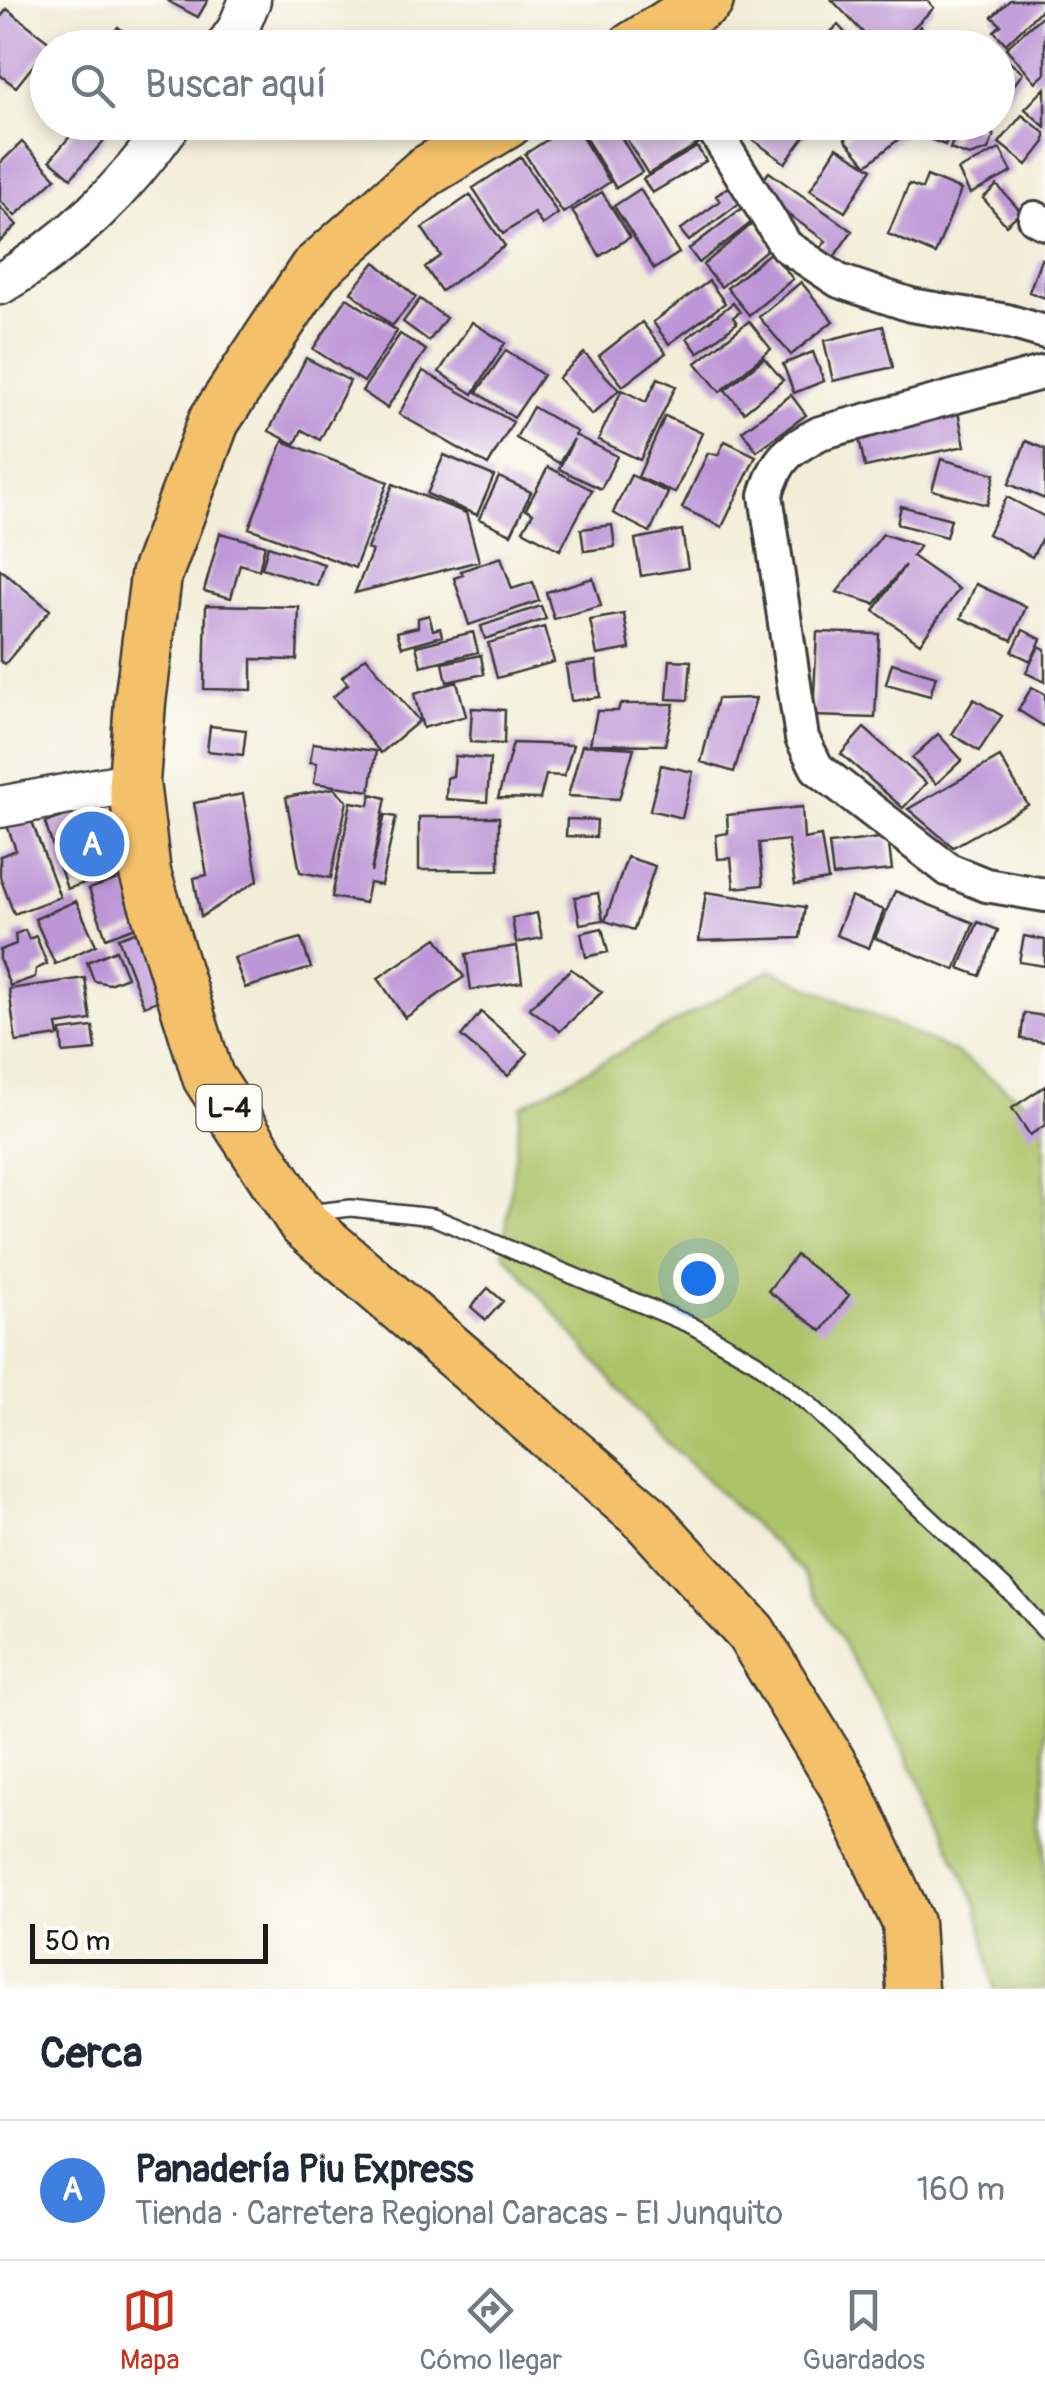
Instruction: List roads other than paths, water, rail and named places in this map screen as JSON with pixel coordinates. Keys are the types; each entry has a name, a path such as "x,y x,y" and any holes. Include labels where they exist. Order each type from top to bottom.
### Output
{"main road":[{"path":"668,30 708,0"},
{"name":"L-4","path":"478,140 425,172 314,270 214,421 156,576 134,782 144,873 208,1076 304,1224 644,1516 751,1634 844,1785 908,1923 912,1989"}],"street":[{"path":"237,30 250,0"},
{"path":"0,284 39,261 91,219 157,140"},
{"path":"719,140 786,246 839,281 911,305 1006,321 1045,332"},
{"path":"1045,372 820,433 790,449 782,458 774,468 766,495 802,738 817,768 949,870 986,884 1045,895"},
{"path":"0,807 134,782"}],"lane":[{"path":"298,1214 351,1208 433,1217 691,1324 756,1362 810,1406 1013,1595 1045,1631"}],"place":[{"name":"Panadería Piu Express","path":"92,844"}]}
